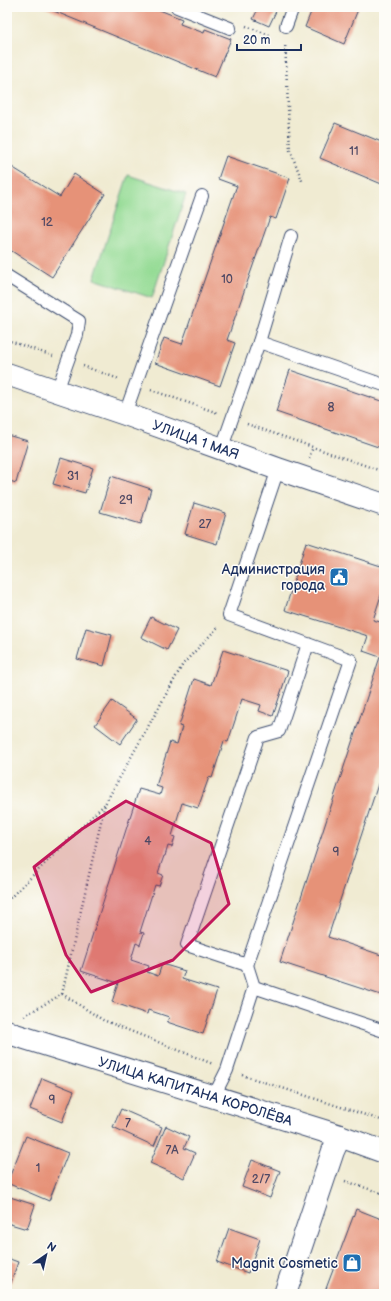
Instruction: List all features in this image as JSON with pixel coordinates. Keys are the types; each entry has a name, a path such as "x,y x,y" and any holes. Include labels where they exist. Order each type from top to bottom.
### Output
{"street":[{"name":"УЛИЦА 1 МАЯ","path":"7,374 125,414 278,470 384,505"},
{"name":"УЛИЦА КАПИТАНА КОРОЛЁВА","path":"9,1039 214,1096 340,1136 384,1152"},
{"path":"285,1294 332,1151 340,1136"}],"lane":[{"path":"177,7 230,28"},
{"path":"286,26 294,7"},
{"path":"125,414 202,196"},
{"path":"221,450 259,342 291,236"},
{"path":"7,276 79,321 77,335 57,391"},
{"path":"259,342 384,386"},
{"path":"214,1096 227,1070 254,987 246,965 351,660 229,614 278,470"},
{"path":"246,965 186,945 258,737 279,731 308,644"},
{"path":"254,987 384,1031"}],"path":[{"path":"230,28 246,26 285,41 290,150 304,183"},
{"path":"7,340 384,472"},
{"path":"7,901 105,804 183,664 229,614"},
{"path":"9,1039 17,1020 62,994 105,804"},
{"path":"341,1179 384,1194"}],"highlighted area":[{"path":"126,801 211,843 229,904 173,960 91,992 66,955 34,867 82,829"}],"green space":[{"path":"128,175 186,194 152,298 94,279"}],"building":[{"path":"44,7 152,7 182,19 180,24 204,33 205,29 231,39 215,77"},
{"path":"259,7 278,7 269,26 253,19"},
{"path":"313,7 359,7 344,44 305,27"},
{"path":"335,123 384,143 384,185 320,158"},
{"path":"226,156 290,178 276,219 270,217 227,340 235,343 220,386 155,363 164,338 182,344 237,186 218,179"},
{"path":"7,164 60,197 74,174 105,194 52,277 7,248"},
{"path":"290,370 384,402 384,449 276,412"},
{"path":"7,435 28,441 16,483 7,480"},
{"path":"61,458 93,468 85,493 53,484"},
{"path":"111,476 151,489 141,524 100,512"},
{"path":"194,503 226,513 217,544 185,534"},
{"path":"306,542 384,567 384,586 373,620 384,623 384,766 328,937 384,956 384,996 280,962 380,657 363,651 368,636 285,610"},
{"path":"151,617 177,630 167,650 141,637"},
{"path":"86,628 112,635 104,666 77,659"},
{"path":"223,650 288,671 273,716 259,711 261,705 242,699 228,742 224,741 212,778 209,777 198,808 182,803 172,836 175,837 172,847 168,846 158,873 163,875 159,886 155,885 140,932 144,933 140,945 136,943 131,960 149,966 147,972 158,976 162,964 185,971 182,979 217,990 203,1034 167,1022 169,1017 148,1010 147,1014 112,1002 118,983 81,971 139,789 160,795 162,788 156,786 170,742 177,744 182,727 179,726 194,679 211,685"},
{"path":"112,701 137,719 120,744 95,725"},
{"path":"42,1078 74,1091 62,1122 30,1109"},
{"path":"121,1109 162,1127 154,1146 113,1127"},
{"path":"166,1126 189,1137 184,1148 195,1153 184,1178 150,1163"},
{"path":"26,1136 68,1153 49,1201 7,1183"},
{"path":"252,1160 280,1171 270,1198 242,1187"},
{"path":"7,1196 35,1205 27,1229 7,1223"},
{"path":"356,1209 384,1220 384,1294 324,1294"},
{"path":"229,1228 260,1239 248,1273 217,1262"},
{"path":"7,1258 18,1262 7,1294"}],"place":[{"name":"Администрация города","path":"339,577"},
{"name":"Magnit Cosmetic","path":"352,1263"}]}
